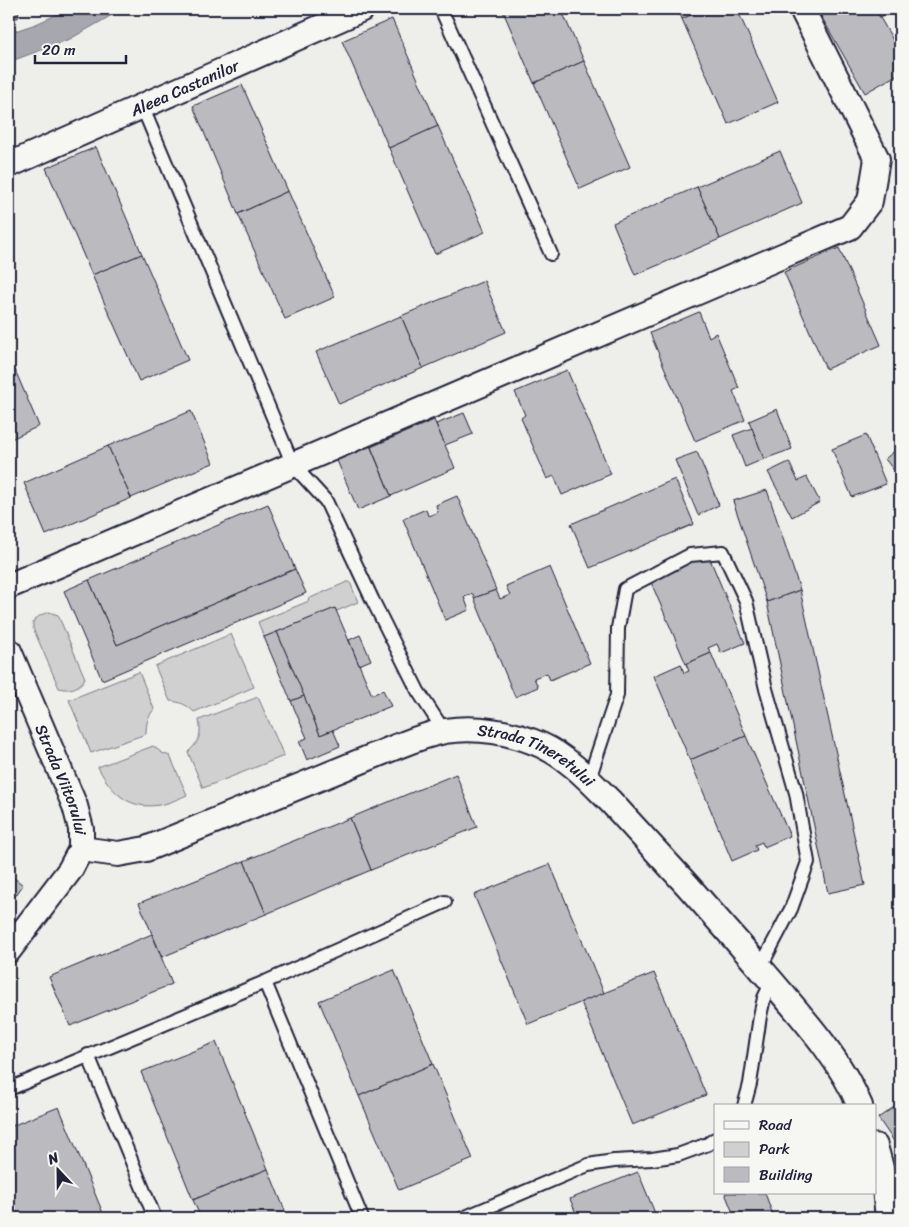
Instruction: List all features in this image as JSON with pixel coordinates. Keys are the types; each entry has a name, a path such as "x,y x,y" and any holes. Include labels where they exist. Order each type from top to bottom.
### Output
{"street":[{"name":"Aleea Castanilor","path":"9,165 362,9"},
{"path":"9,586 850,227 870,201 877,159 802,9"},
{"name":"Strada Viitorului","path":"9,651 75,806 81,829 81,850 70,870 9,950"},
{"name":"Strada Tineretului","path":"81,850 118,854 146,849 420,738 462,730 476,730 515,736 542,745 566,760 589,779 644,837 810,1026 839,1067 859,1104"},
{"path":"876,1150 884,1179 888,1218"}],"lane":[{"path":"441,9 551,254"},
{"path":"142,106 293,466 326,501 418,691 444,732"},
{"path":"589,779 617,695 618,628 625,589 690,555 723,552 746,601 766,689 796,793 808,862 792,909 766,974 750,1084 745,1104"},
{"path":"9,1089 265,982 445,902"},
{"path":"265,982 362,1218"},
{"path":"88,1055 155,1218"},
{"path":"463,1218 588,1165 614,1161 652,1159 678,1154 708,1144 714,1140"}],"green space":[{"path":"350,582 358,602 337,611 335,608 264,637 258,622 309,601 308,599"},
{"path":"49,612 58,615 85,678 74,688 59,688 33,628 35,620"},
{"path":"231,634 254,687 194,712 184,704 170,701 155,666"},
{"path":"139,672 154,709 148,720 146,734 91,753 69,700"},
{"path":"258,697 284,756 203,788 188,752 199,738 199,720"},
{"path":"153,746 170,756 187,795 167,803 152,806 132,803 116,793 98,767"}],"shaded area":[{"path":"69,9 122,9 70,39 9,62 9,33 36,24"}],"building":[{"path":"9,9 19,9 18,18 9,16"},
{"path":"502,9 561,9 584,61 534,83"},
{"path":"678,9 704,9 682,19"},
{"path":"704,9 737,9 778,102 728,124 682,19"},
{"path":"817,9 875,9 900,52 900,73 865,93"},
{"path":"875,9 897,9 880,17"},
{"path":"392,19 438,126 389,148 342,41"},
{"path":"584,61 630,167 580,189 534,83"},
{"path":"242,85 288,191 238,214 193,106"},
{"path":"438,126 485,232 435,254 389,148"},
{"path":"96,147 142,254 92,275 46,168"},
{"path":"780,151 802,203 720,239 697,187"},
{"path":"697,187 720,239 635,275 613,223"},
{"path":"288,191 335,297 285,319 238,214"},
{"path":"839,248 881,345 826,369 784,272"},
{"path":"142,254 188,360 139,381 92,275"},
{"path":"484,281 506,332 423,368 401,316"},
{"path":"699,312 709,337 716,333 739,388 733,391 745,420 695,441 650,333"},
{"path":"401,316 423,368 339,404 316,352"},
{"path":"9,356 39,426 9,440"},
{"path":"567,370 611,474 562,495 554,476 547,479 521,418 525,415 515,392"},
{"path":"777,409 792,449 764,459 749,421"},
{"path":"191,411 213,463 131,498 108,446"},
{"path":"464,413 473,434 445,445 436,424"},
{"path":"434,420 455,468 391,496 371,447"},
{"path":"752,428 764,459 745,467 733,435"},
{"path":"866,435 886,484 852,497 832,449"},
{"path":"369,443 391,496 358,510 336,458"},
{"path":"108,446 131,498 46,535 24,483"},
{"path":"900,446 900,478 885,459"},
{"path":"697,452 719,505 698,515 675,460"},
{"path":"789,462 798,481 807,477 820,502 792,517 768,472"},
{"path":"675,479 694,524 590,568 571,524"},
{"path":"767,490 800,590 767,602 733,501"},
{"path":"457,496 496,590 474,598 473,594 464,597 469,610 445,620 403,519 426,509 428,516 438,512 436,505"},
{"path":"268,504 295,569 117,645 89,580"},
{"path":"705,547 745,643 721,653 717,644 708,648 711,653 686,664 647,573"},
{"path":"550,567 590,663 550,680 547,673 534,678 538,687 515,697 474,598 496,590 500,599 510,595 506,586"},
{"path":"295,569 306,593 102,680 64,591 89,580 117,645"},
{"path":"800,590 865,885 828,893 767,602"},
{"path":"335,608 372,695 383,690 391,706 320,735 277,632"},
{"path":"277,632 304,696 291,701 264,637"},
{"path":"360,635 371,660 359,665 349,640"},
{"path":"711,653 746,736 690,760 654,676 681,664 684,673 689,671 686,664"},
{"path":"304,696 320,735 333,730 340,746 307,760 299,741 307,738 291,701"},
{"path":"746,736 790,836 764,847 762,842 755,845 757,850 732,861 690,760"},
{"path":"456,774 477,827 371,870 350,818"},
{"path":"350,818 371,870 266,914 244,861"},
{"path":"244,861 266,914 162,957 139,903"},
{"path":"550,864 604,993 528,1024 474,895"},
{"path":"9,874 23,885 9,905"},
{"path":"152,934 172,984 70,1026 49,977"},
{"path":"394,970 433,1064 359,1096 319,1001"},
{"path":"654,973 706,1095 632,1125 581,1002"},
{"path":"216,1042 268,1169 193,1200 141,1072"},
{"path":"433,1064 473,1159 399,1190 359,1096"},
{"path":"900,1103 900,1150 878,1118"},
{"path":"59,1107 105,1218 18,1218 9,1197 9,1127"},
{"path":"268,1169 288,1218 201,1218 193,1200"},
{"path":"638,1172 657,1218 578,1218 570,1199"},
{"path":"725,1194 765,1194 774,1218 735,1218"}]}
